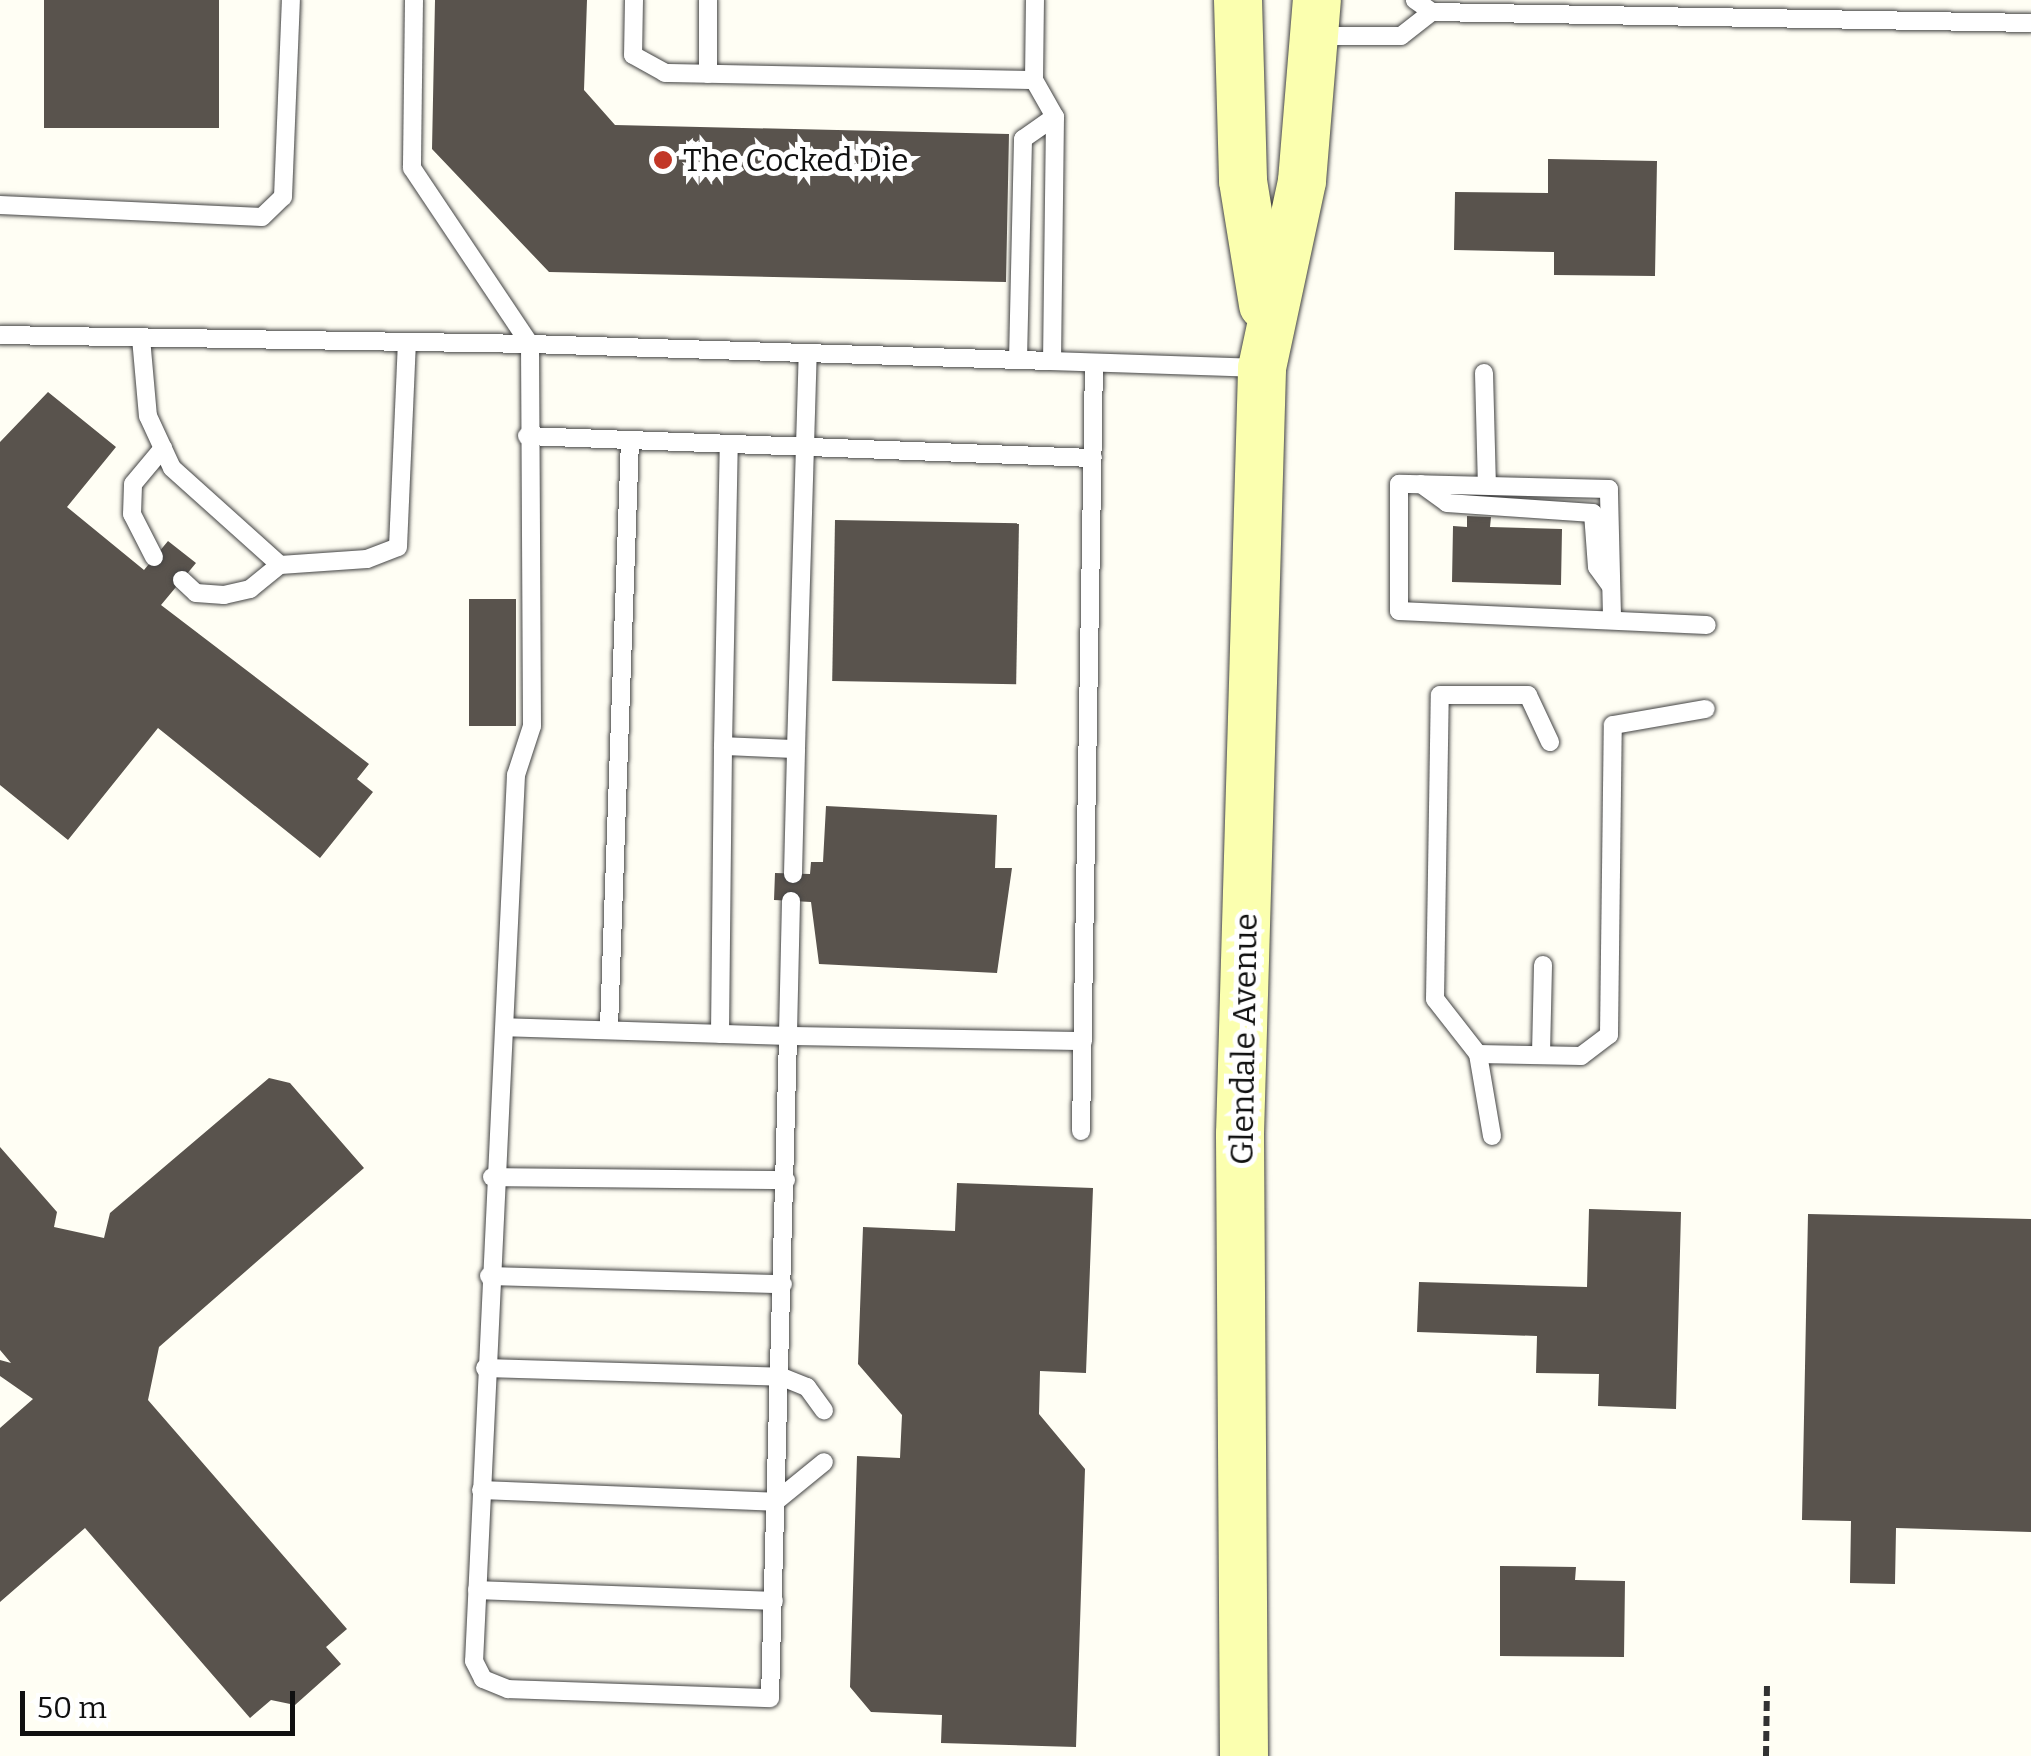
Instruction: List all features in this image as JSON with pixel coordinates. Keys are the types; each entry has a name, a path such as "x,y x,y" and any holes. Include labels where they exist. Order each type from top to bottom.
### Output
{"main road":[{"name":"Glendale Avenue","path":"1238,0 1244,180 1264,345 1240,1134 1244,1756"},
{"name":"Glendale Avenue","path":"1264,345 1302,181 1316,18"}],"lane":[{"path":"0,205 262,217 283,198 291,0"},
{"path":"414,0 412,168 530,344 527,436 532,726 516,775 507,1027 492,1177 474,1661 483,1678 527,1690 770,1698 782,1377 791,901"},
{"path":"634,0 633,56 665,73 1034,80"},
{"path":"708,0 708,74"},
{"path":"1035,0 1034,80 1055,117 1052,360"},
{"path":"1416,0 1432,12 1591,20 2031,23"},
{"path":"1591,0 1591,20"},
{"path":"1316,18 1401,36 1432,12"},
{"path":"1018,360 1023,139 1055,117"},
{"path":"0,336 530,344 1094,363 1264,345"},
{"path":"141,338 148,416 172,468 280,565"},
{"path":"182,580 196,592 224,595 250,589 280,565 367,559 398,547 407,342"},
{"path":"793,874 808,354"},
{"path":"1081,1130 1094,363"},
{"path":"1484,373 1487,485"},
{"path":"527,436 1092,458"},
{"path":"609,1027 630,440"},
{"path":"720,1034 729,446"},
{"path":"154,558 132,514 134,484 163,448"},
{"path":"1612,616 1608,489 1399,484 1399,611 1612,616 1707,626"},
{"path":"1421,484 1447,503 1594,512 1597,567 1611,586"},
{"path":"1492,1136 1478,1054 1435,1000 1440,695 1528,695 1550,742"},
{"path":"1478,1054 1581,1056 1608,1035 1614,725 1706,709"},
{"path":"722,746 796,749"},
{"path":"1541,1054 1543,965"},
{"path":"507,1027 1083,1040"},
{"path":"492,1177 786,1180"},
{"path":"489,1276 783,1284"},
{"path":"485,1368 782,1377 807,1387 824,1410"},
{"path":"481,1490 776,1502 824,1462"},
{"path":"477,1590 774,1602"}],"path":[{"path":"1766,1756 1768,1685"}],"building":[{"path":"44,0 219,0 219,128 44,128"},
{"path":"435,0 587,0 584,90 615,125 1009,134 1006,282 549,272 432,149"},
{"path":"1548,159 1657,161 1655,276 1554,275 1554,252 1454,250 1455,192 1548,193"},
{"path":"48,392 116,447 67,507 144,570 168,541 196,563 161,605 369,764 357,779 373,792 320,858 158,728 68,840 0,785 0,442"},
{"path":"1467,516 1491,517 1490,527 1562,529 1561,585 1452,582 1453,526 1467,527"},
{"path":"835,520 1019,523 1016,684 832,681"},
{"path":"469,599 516,599 516,726 469,726"},
{"path":"826,806 997,815 995,868 1012,868 997,973 819,964 811,902 774,900 775,873 810,874 811,862 823,862"},
{"path":"269,1078 290,1083 364,1168 159,1347 148,1400 347,1629 326,1647 341,1664 295,1705 271,1700 250,1718 85,1528 0,1602 0,1428 33,1399 0,1376 0,1360 11,1363 0,1350 0,1147 57,1212 54,1227 104,1238 110,1213"},
{"path":"957,1183 1093,1188 1086,1373 1040,1371 1039,1414 1085,1469 1076,1747 941,1743 942,1715 871,1712 850,1687 857,1456 900,1458 902,1415 858,1364 863,1227 955,1231"},
{"path":"1589,1209 1681,1212 1676,1409 1598,1406 1599,1374 1536,1373 1537,1336 1417,1332 1419,1282 1587,1287"},
{"path":"1808,1214 2031,1219 2031,1532 1896,1528 1895,1584 1850,1583 1851,1521 1802,1520"},
{"path":"1500,1566 1576,1567 1575,1580 1625,1581 1624,1657 1500,1656"}],"place":[{"name":"The Cocked Die","path":"663,160"}]}
